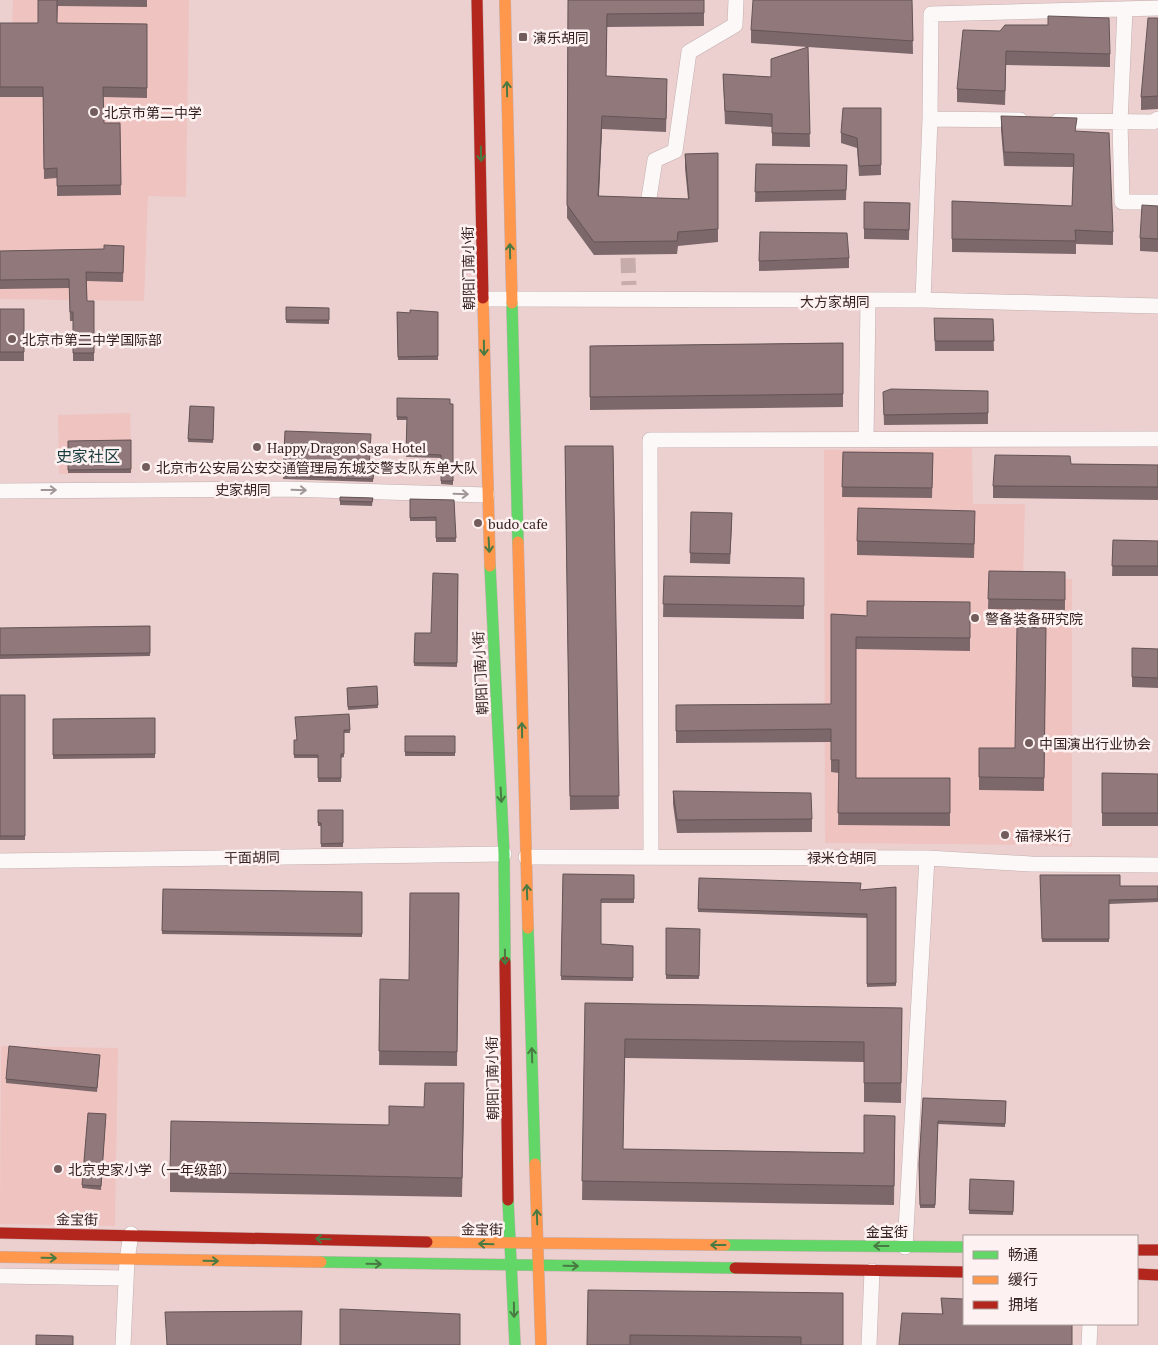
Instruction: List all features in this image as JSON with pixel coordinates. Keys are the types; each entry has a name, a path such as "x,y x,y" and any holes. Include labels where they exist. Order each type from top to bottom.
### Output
{"main road":[{"name":"朝阳门南小街","path":"478,0 487,495 504,854 509,1244 513,1267 515,1345"},
{"path":"505,0 511,300 538,1244 537,1266 541,1345"},
{"name":"金宝街","path":"0,1233 131,1234 509,1244 963,1247"},
{"path":"1138,1250 1158,1250"},
{"path":"0,1257 513,1267 963,1272"},
{"path":"1138,1274 1158,1275"}],"street":[{"path":"649,198 655,160 675,151 689,52 735,25 736,0"},
{"path":"1126,8 1120,122 1122,202 1158,202"},
{"path":"923,300 930,119 931,14 1158,8"},
{"path":"930,119 1120,122 1153,122 1158,119"},
{"name":"大方家胡同","path":"484,299 511,300 628,293 868,301 923,300 1158,306"},
{"path":"866,440 868,301"},
{"path":"651,857 650,440 1158,439"},
{"name":"史家胡同","path":"0,491 285,489 487,495"},
{"name":"干面胡同","path":"0,861 504,854"},
{"name":"禄米仓胡同","path":"526,857 927,858 1031,864 1158,865"},
{"path":"905,1246 927,858"},
{"path":"123,1345 127,1260 131,1234"},
{"path":"869,1345 872,1270"},
{"path":"0,1276 126,1278"},
{"path":"1090,1325 1090,1345"}],"shaded area":[{"name":"北京市第二中学","path":"13,0 189,0 186,197 148,196 144,301 0,299 0,28 12,28"},
{"path":"130,413 132,472 59,474 58,415"},
{"path":"972,448 973,504 1025,504 1023,578 1072,579 1072,847 1045,845 825,843 824,450"},
{"name":"北京史家小学（一年级部）","path":"1,1046 118,1048 115,1226 0,1224"}],"building":[{"path":"38,0 57,0 57,23 147,24 147,88 103,87 104,123 120,123 121,185 57,186 57,168 44,169 43,87 0,87 0,23 38,23"},
{"path":"568,0 704,0 704,13 607,14 606,76 667,79 666,119 602,116 598,196 689,199 685,154 718,153 718,229 678,232 677,241 594,242 567,205"},
{"path":"753,0 912,0 913,41 751,30"},
{"path":"1048,16 1109,18 1110,54 1006,51 1005,91 957,89 963,30 1000,31 1005,25 1048,25"},
{"path":"1148,18 1158,18 1158,96 1141,97"},
{"path":"808,47 810,134 772,133 772,114 725,111 723,74 771,77 771,59"},
{"path":"843,108 881,108 881,165 859,166 857,138 841,133"},
{"path":"1001,116 1077,118 1075,131 1109,133 1113,232 1075,230 1076,241 952,239 952,201 1072,206 1074,154 1004,152"},
{"path":"756,164 847,165 846,190 755,192"},
{"path":"864,202 910,203 909,230 864,229"},
{"path":"1142,205 1158,206 1158,239 1140,238"},
{"path":"760,232 847,233 849,258 759,261"},
{"path":"104,245 124,246 123,273 86,272 87,301 94,301 94,353 73,353 73,312 70,312 69,279 0,280 0,251 104,249"},
{"path":"286,307 329,308 329,320 286,320"},
{"name":"北京市第二中学国际部","path":"0,309 24,309 24,352 0,352"},
{"path":"410,310 438,312 438,356 398,357 397,312 410,313"},
{"path":"934,318 993,319 994,341 935,341"},
{"path":"843,343 843,394 590,397 590,346"},
{"path":"891,389 988,391 988,413 884,415 883,392"},
{"path":"397,398 450,399 450,404 453,404 453,481 441,481 441,455 406,453 407,417 397,417"},
{"path":"190,406 214,407 213,440 188,439"},
{"path":"285,431 371,434 369,469 374,469 373,479 283,476"},
{"path":"131,440 131,469 68,470 68,441"},
{"path":"565,446 613,446 619,796 570,796"},
{"path":"843,452 933,453 932,488 842,487"},
{"path":"995,455 1070,456 1071,464 1158,465 1158,487 993,486"},
{"path":"340,497 373,498 372,502 340,501"},
{"path":"410,499 454,500 456,538 436,538 436,517 410,518"},
{"path":"858,508 975,511 974,544 857,541"},
{"path":"691,512 732,513 730,554 690,553"},
{"path":"1113,540 1158,541 1158,566 1112,566"},
{"path":"989,571 1065,572 1065,600 988,599"},
{"path":"433,573 458,574 457,663 414,663 415,633 431,633"},
{"path":"664,576 804,578 804,606 663,604"},
{"path":"867,601 970,602 970,638 856,637 856,778 950,778 950,813 838,813 839,760 831,760 831,729 676,731 676,705 831,704 831,614 867,616"},
{"path":"150,626 150,653 0,655 0,628"},
{"path":"1017,627 1046,628 1044,778 979,777 979,748 1015,748"},
{"path":"1132,648 1158,649 1158,678 1132,677"},
{"path":"377,686 378,705 348,707 347,688"},
{"path":"0,695 25,695 25,836 0,836"},
{"path":"349,714 350,730 344,730 344,754 341,754 341,778 318,778 318,755 294,755 294,740 297,740 295,717"},
{"path":"155,718 155,754 53,755 53,719"},
{"path":"405,736 455,736 455,753 405,752"},
{"path":"1102,773 1158,774 1158,813 1102,813"},
{"path":"673,791 811,793 812,819 677,820"},
{"path":"318,810 343,810 343,843 321,844 321,823 318,823"},
{"path":"563,874 634,875 634,899 601,899 601,944 633,946 633,978 561,976"},
{"path":"1040,875 1120,875 1120,886 1158,886 1158,899 1109,900 1109,939 1042,939"},
{"path":"699,878 861,883 860,890 896,887 896,983 867,984 867,914 698,909"},
{"path":"163,889 362,892 362,934 162,931"},
{"path":"410,893 459,893 457,1052 379,1051 380,979 409,980"},
{"path":"666,928 700,929 699,976 666,975"},
{"path":"585,1003 902,1008 901,1083 864,1083 864,1042 625,1039 623,1149 864,1153 864,1115 895,1116 894,1186 582,1181"},
{"path":"9,1046 100,1055 97,1088 6,1079"},
{"path":"425,1083 464,1083 462,1178 170,1172 171,1121 389,1125 389,1106 424,1107"},
{"path":"923,1098 1006,1101 1005,1124 938,1121 935,1205 920,1205 919,1164"},
{"path":"88,1113 106,1114 101,1186 82,1185"},
{"path":"970,1179 1014,1181 1013,1212 969,1210"},
{"path":"588,1290 843,1293 843,1345 801,1345 801,1337 630,1335 630,1345 587,1345"},
{"path":"941,1298 963,1299 963,1325 1072,1325 1072,1345 899,1345 902,1313 943,1314"},
{"path":"340,1309 460,1314 460,1345 340,1345"},
{"path":"302,1311 301,1345 167,1345 165,1312"},
{"path":"36,1335 73,1336 73,1345 36,1345"}],"tunnel":[{"path":"627,235 629,285"}],"traffic: fast":[{"path":"512,303 518,542"},
{"path":"490,566 504,854 505,962"},
{"path":"528,928 535,1164"},
{"path":"508,1200 515,1345"},
{"path":"725,1245 963,1247"},
{"path":"321,1262 735,1268"}],"traffic: slow":[{"path":"505,0 512,303"},
{"path":"483,298 490,566"},
{"path":"518,542 528,928"},
{"path":"535,1164 541,1345"},
{"path":"427,1242 725,1245"},
{"path":"0,1257 321,1262"}],"traffic: jam":[{"path":"477,0 483,298"},
{"path":"505,962 508,1200"},
{"path":"0,1233 427,1242"},
{"path":"1138,1250 1158,1250"},
{"path":"735,1268 963,1272"},
{"path":"1138,1274 1158,1275"}],"place":[{"name":"演乐胡同","path":"523,37"},
{"name":"北京市第二中学","path":"94,112"},
{"name":"北京市第二中学国际部","path":"12,339"},
{"name":"Happy Dragon Saga Hotel","path":"257,447"},
{"name":"北京市公安局公安交通管理局东城交警支队东单大队","path":"146,467"},
{"name":"budo cafe","path":"478,523"},
{"name":"警备装备研究院","path":"975,618"},
{"name":"中国演出行业协会","path":"1029,743"},
{"name":"福禄米行","path":"1005,835"},
{"name":"北京史家小学（一年级部）","path":"58,1169"}],"district":[{"name":"史家社区","path":"88,456"}]}
